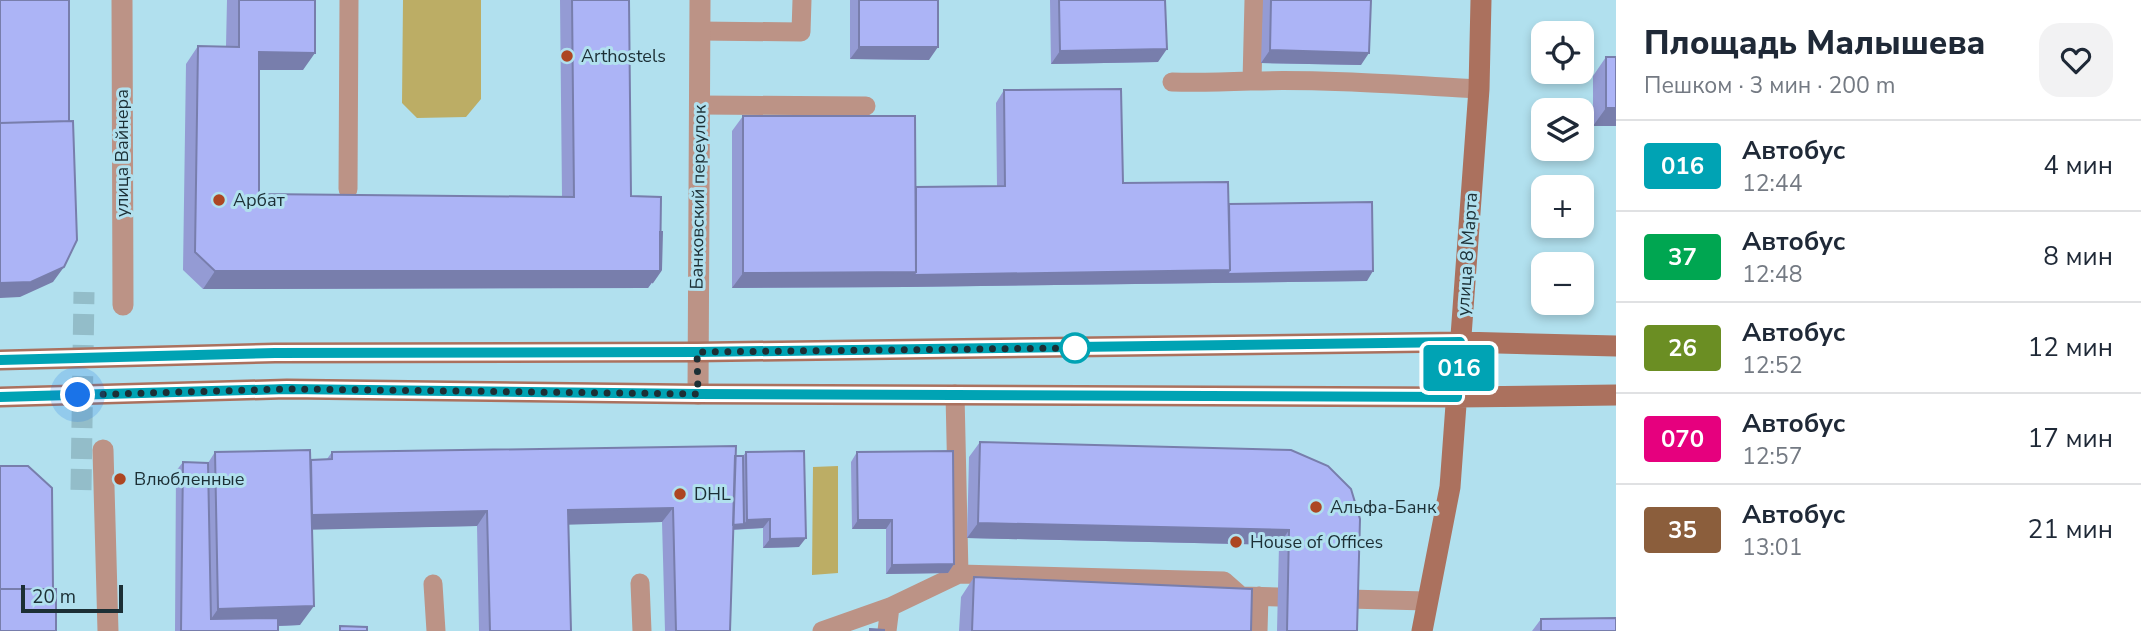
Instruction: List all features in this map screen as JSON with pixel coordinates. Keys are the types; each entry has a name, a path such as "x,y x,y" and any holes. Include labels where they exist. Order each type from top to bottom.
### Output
{"main road":[{"name":"улица 8 Марта","path":"1422,631 1450,487 1479,89 1480,0"},
{"path":"0,360 275,353 697,352 1460,342 1616,346"},
{"path":"0,397 287,389 698,394 1457,397 1616,395"}],"street":[{"name":"улица Вайнера","path":"122,0 123,305"},
{"name":"Банковский переулок","path":"698,394 700,0"},
{"path":"103,450 108,631"}],"lane":[{"path":"348,189 349,0"},
{"path":"700,31 801,32 802,0"},
{"path":"1252,81 1254,0"},
{"path":"1172,82 1386,84 1479,89"},
{"path":"700,105 866,106"},
{"path":"954,394 959,574"},
{"path":"822,631 890,607 959,574 1224,581 1241,596 1268,596 1258,631"},
{"path":"640,583 642,631"},
{"path":"433,584 436,631"},
{"path":"1348,599 1427,601"},
{"path":"887,631 890,607"}],"shaded area":[{"path":"403,0 481,0 481,99 466,117 417,118 402,103"},
{"path":"838,466 838,573 812,575 813,467"}],"building":[{"path":"0,0 69,0 69,121 0,123"},
{"path":"239,0 315,0 315,53 259,52 259,194 574,197 572,0 629,0 631,196 661,197 660,271 215,271 195,252 198,46 239,47"},
{"path":"859,0 938,0 938,47 859,47"},
{"path":"1059,0 1165,0 1167,49 1060,51"},
{"path":"1271,0 1371,0 1369,53 1270,50"},
{"path":"1606,57 1616,57 1616,108 1606,108"},
{"path":"1121,89 1123,183 1228,182 1230,270 914,275 916,187 1005,186 1004,90"},
{"path":"743,116 915,116 916,272 743,273"},
{"path":"73,121 77,240 64,267 31,282 0,283 0,123"},
{"path":"1372,202 1373,271 1227,274 1230,270 1229,204"},
{"path":"660,232 661,270 652,283 660,271"},
{"name":"House of Offices","path":"980,442 1291,450 1328,466 1351,489 1360,519 1357,631 1287,631 1289,530 978,523"},
{"path":"736,446 730,631 676,631 673,508 568,510 571,631 490,631 487,511 312,515 311,460 332,459 332,452"},
{"path":"310,450 314,606 218,609 215,452"},
{"path":"804,451 806,538 770,539 770,519 747,520 746,452"},
{"path":"953,451 954,564 892,565 892,520 858,520 857,452"},
{"path":"735,456 743,456 744,524 733,525"},
{"path":"183,462 208,463 211,619 278,618 278,631 181,631"},
{"path":"0,466 28,466 52,488 53,589 0,589"},
{"path":"974,577 1252,589 1251,631 972,631"},
{"path":"0,589 56,589 56,631 0,631"},
{"path":"1616,618 1616,631 1541,631 1541,619"},
{"path":"340,626 367,627 367,631 340,631"}],"tunnel":[{"path":"81,490 84,292"}],"bus line":[{"name":"016","path":"0,360 275,353 697,352 1460,342 1457,397 698,394 287,389 0,397"}],"place":[{"name":"Arthostels","path":"567,56"},
{"name":"Арбат","path":"219,200"},
{"name":"Влюбленные","path":"120,479"},
{"name":"DHL","path":"680,494"},
{"name":"Альфа-Банк","path":"1316,507"},
{"name":"House of Offices","path":"1236,542"}],"route":[{"path":"78,395 287,389 698,394 697,352 1075,348"}]}
